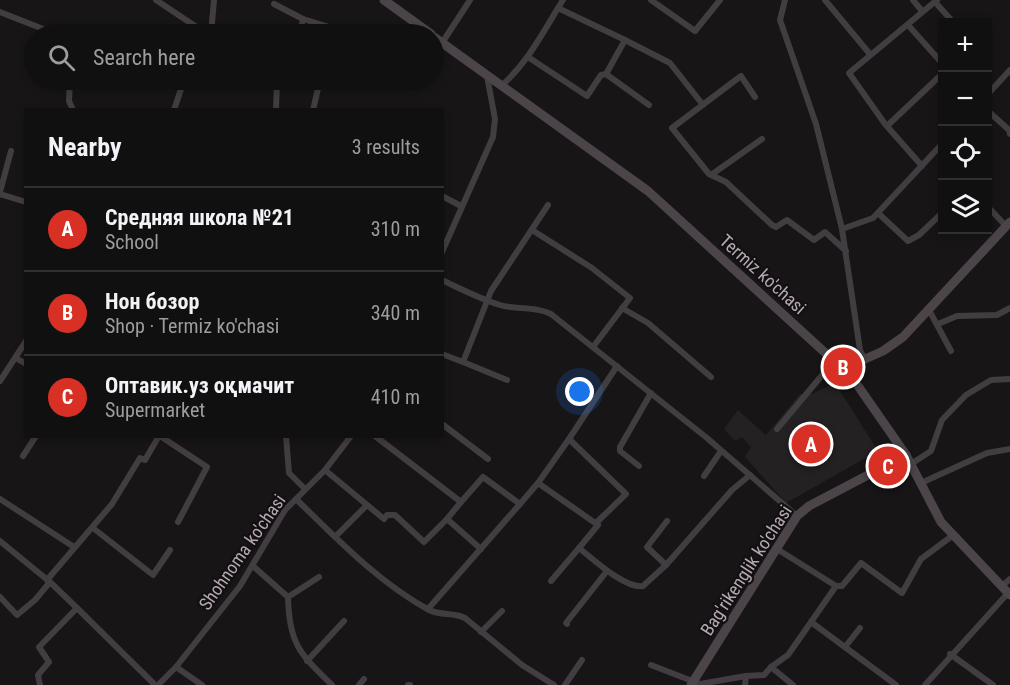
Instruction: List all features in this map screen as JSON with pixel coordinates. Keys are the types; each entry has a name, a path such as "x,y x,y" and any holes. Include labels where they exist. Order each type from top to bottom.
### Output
{"main road":[{"name":"Termiz ko'chasi","path":"384,0 394,3 419,24"},
{"name":"Termiz ko'chasi","path":"444,45 648,191 843,369 856,383 908,459 952,536 1007,591"},
{"path":"843,369 865,360 903,337 1009,224"},
{"name":"Bag'rikenglik ko'chasi","path":"692,684 797,516 809,506 908,459"}],"street":[{"path":"156,0 193,24"},
{"path":"210,24 214,0"},
{"path":"444,28 470,0"},
{"path":"501,86 515,75 528,57 563,0"},
{"path":"651,0 695,31 720,0"},
{"path":"785,0 780,20 816,124 842,229 860,350 865,360"},
{"path":"825,0 870,53"},
{"path":"913,0 922,11"},
{"path":"922,166 887,126 849,73 870,53 936,1 950,18"},
{"path":"274,4 303,19 319,24"},
{"path":"558,8 670,63 703,105"},
{"path":"0,12 31,24"},
{"path":"302,24 303,19"},
{"path":"908,25 938,59"},
{"path":"528,57 587,96 602,75 606,74 625,40"},
{"path":"992,89 1010,70"},
{"path":"606,74 648,105"},
{"path":"444,247 493,137 495,119 487,76"},
{"path":"756,97 741,76 672,128 711,175 726,182 772,225 776,227 787,220 814,240 825,232 846,251"},
{"path":"887,126 938,78"},
{"path":"70,90 69,101 72,108"},
{"path":"175,108 181,90"},
{"path":"276,108 277,90"},
{"path":"313,108 318,90"},
{"path":"992,115 1010,131"},
{"path":"711,175 762,139"},
{"path":"842,229 873,218 938,148"},
{"path":"11,151 0,193 24,201"},
{"path":"444,197 461,206"},
{"path":"463,362 487,300 499,277 548,205"},
{"path":"992,211 1009,224"},
{"path":"878,213 908,241 919,235 938,217"},
{"path":"532,230 583,262 630,298 593,347"},
{"path":"444,281 487,300 521,310 541,309 651,393 797,516"},
{"path":"622,308 648,323 711,377"},
{"path":"938,324 957,316 997,315 1010,308"},
{"path":"928,310 938,324 951,351"},
{"path":"0,381 24,344"},
{"path":"444,355 507,380"},
{"path":"16,358 24,363"},
{"path":"777,429 834,361"},
{"path":"428,609 538,483 617,366"},
{"path":"908,459 931,451 942,420 966,395 991,380 1010,379"},
{"path":"639,466 620,451 620,447 651,393"},
{"path":"444,426 488,459"},
{"path":"23,456 35,438"},
{"path":"0,597 17,615 36,600 74,548 93,528 140,458 145,460 158,438"},
{"path":"162,438 207,467 178,522"},
{"path":"286,438 290,473 305,489"},
{"name":"Shohnoma ko'chasi","path":"157,685 176,667 253,566 269,534 296,499 325,470 349,438"},
{"path":"378,438 461,502"},
{"path":"551,581 598,525 596,523 626,494 569,439"},
{"path":"921,483 987,453 1010,449"},
{"path":"704,476 722,451"},
{"path":"325,470 384,519 387,515 395,515 424,542 483,477 520,504"},
{"path":"579,548 607,571 638,587 666,565 732,490 750,475"},
{"path":"538,483 596,523"},
{"path":"0,499 74,548"},
{"path":"296,499 335,537 382,577 428,609 441,615 457,615 522,665 554,685"},
{"path":"335,537 367,505"},
{"path":"447,519 481,549"},
{"path":"666,565 647,547 667,521"},
{"path":"93,528 153,575 170,550"},
{"path":"777,549 836,586 842,586 861,562 902,593 921,560 952,536"},
{"path":"0,541 49,581 157,685"},
{"path":"253,566 288,597 288,616 296,647 332,685"},
{"path":"567,624 579,604 607,571"},
{"path":"288,597 319,577"},
{"path":"925,685 1007,591 1010,579"},
{"path":"651,665 692,684 764,675 788,655 836,586"},
{"path":"39,685 41,682 38,675 49,662 39,646 77,608"},
{"path":"481,632 502,611"},
{"path":"307,661 344,621"},
{"path":"811,622 896,685"},
{"path":"845,647 860,628"},
{"path":"951,654 993,685"},
{"path":"565,685 582,660"},
{"path":"176,667 202,685"},
{"path":"771,668 793,685"},
{"path":"746,676 746,685"}],"shaded area":[{"path":"835,383 878,451 786,503 745,457 751,447 742,437 735,441 724,429 738,410 766,435 800,394 812,394"}],"place":[{"name":"Нон бозор","path":"843,367"},
{"name":"Средняя школа №21","path":"811,444"},
{"name":"Оптавик.уз оқмачит","path":"888,466"}]}
